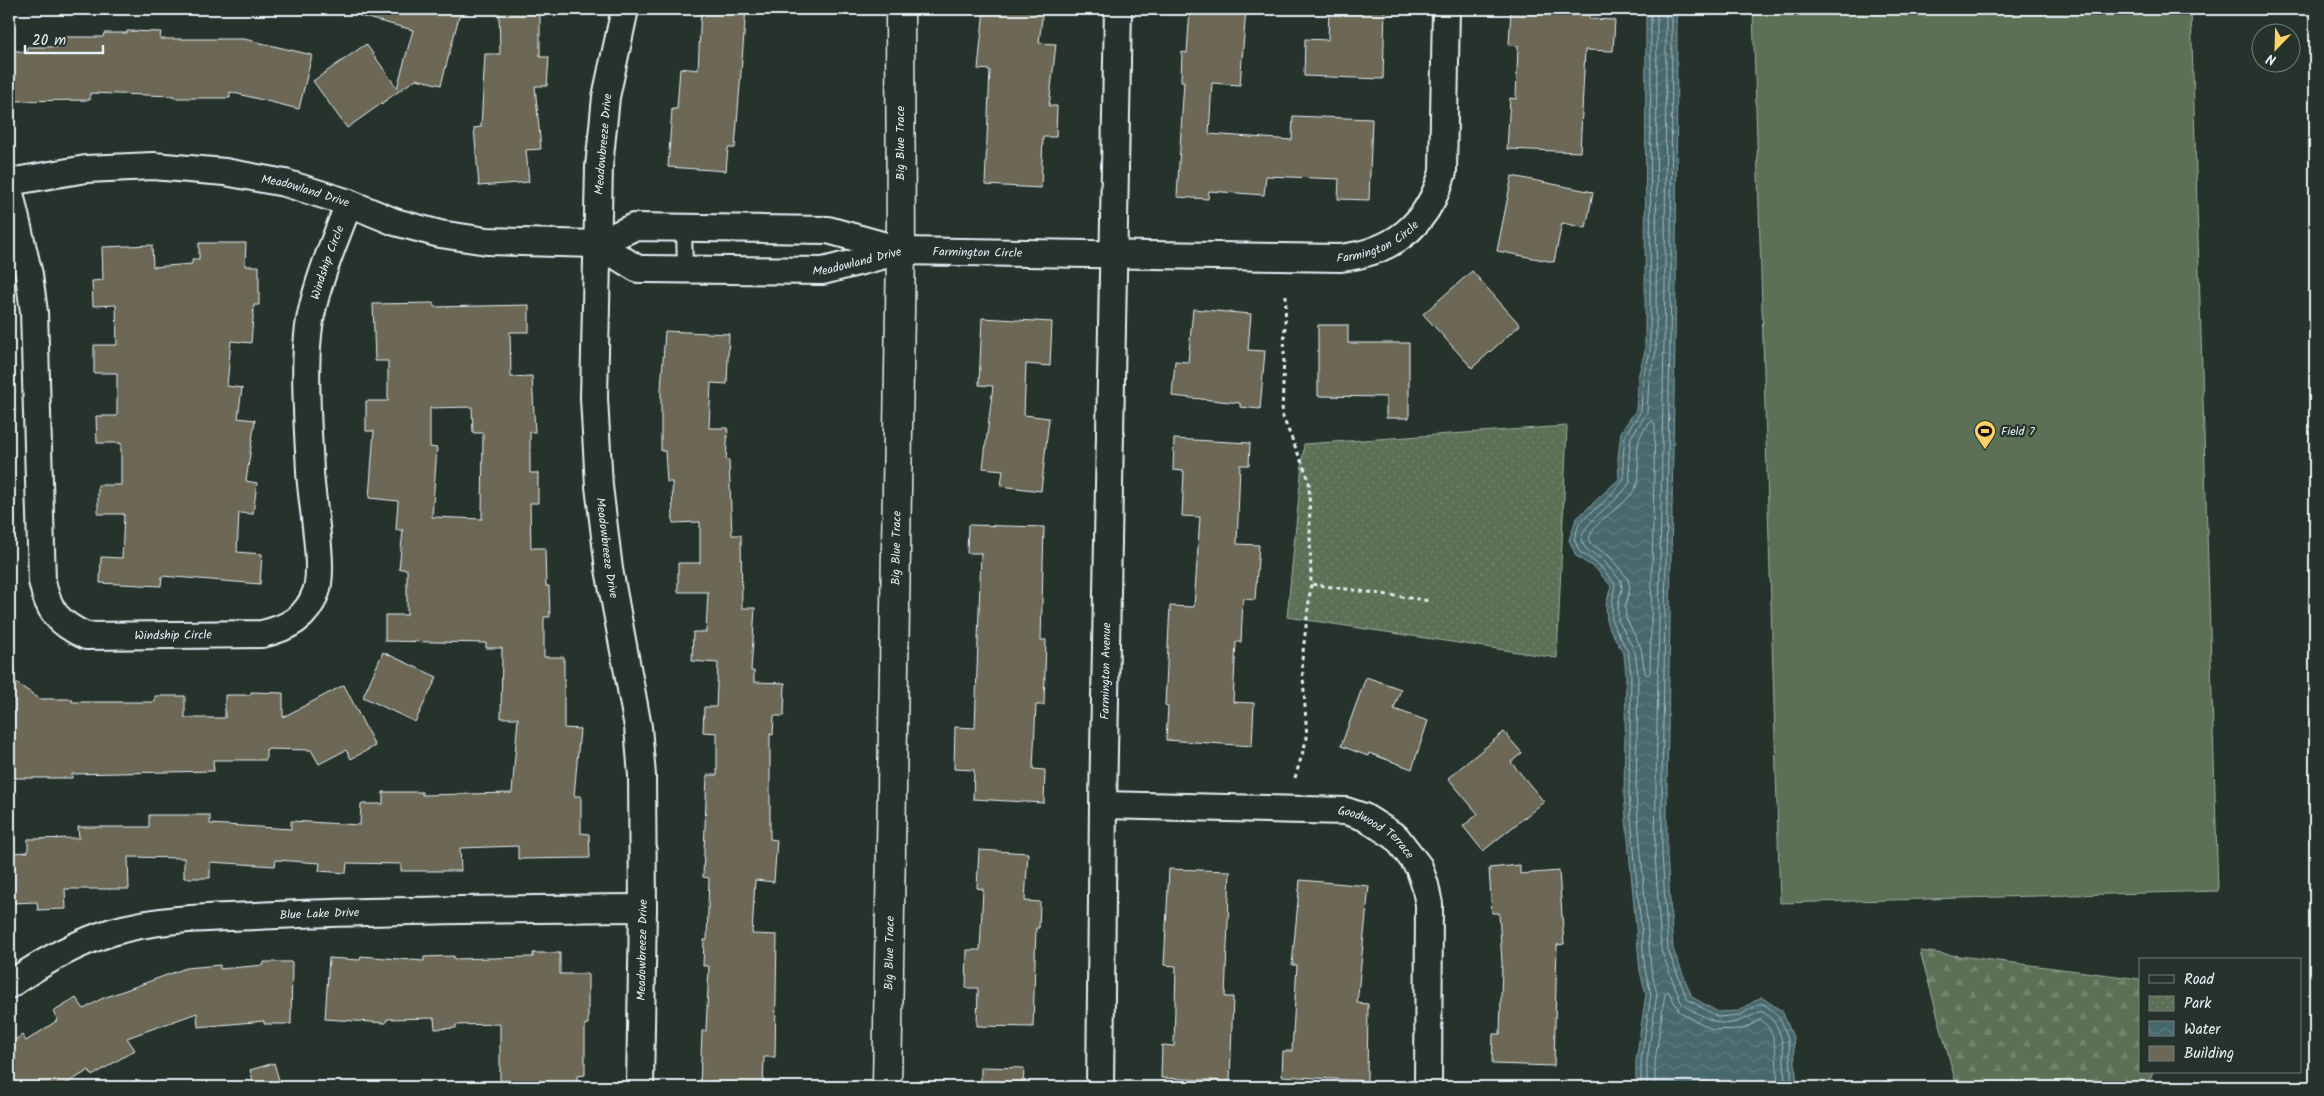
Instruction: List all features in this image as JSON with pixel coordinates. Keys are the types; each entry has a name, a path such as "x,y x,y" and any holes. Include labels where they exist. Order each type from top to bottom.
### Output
{"street":[{"name":"Meadowbreeze Drive","path":"625,9 606,97 599,167 594,398 599,486 609,569 638,727 642,776 643,908 640,1087"},
{"name":"Big Blue Trace","path":"887,1087 901,251 900,9"},
{"path":"1114,254 1118,9"},
{"name":"Farmington Circle","path":"901,251 1340,258 1359,256 1377,251 1404,235 1418,222 1429,207 1443,172 1446,9"},
{"name":"Meadowland Drive","path":"9,182 86,169 153,166 225,172 276,182 349,203 395,222 440,234 486,242 597,244 634,228 828,230 901,251"},
{"name":"Windship Circle","path":"9,189 29,275 34,312 42,581 46,599 55,616 68,628 86,636 262,634 280,630 297,621 309,607 317,590 318,566 310,473 307,356 311,317 321,278 349,203"},
{"name":"Meadowland Drive","path":"597,244 638,269 823,271 901,251"},
{"name":"Farmington Avenue","path":"1100,1087 1103,805 1114,254"},
{"name":"Goodwood Terrace","path":"1103,805 1346,811 1364,817 1396,838 1409,852 1419,868 1426,885 1429,904 1428,1087"},
{"name":"Blue Lake Drive","path":"9,985 34,968 72,947 112,932 176,920 362,911 643,908"}],"lane":[{"path":"684,228 685,269"}],"path":[{"path":"1286,295 1282,415 1309,480 1311,584 1302,660 1307,738 1295,778"},
{"path":"1311,584 1431,601"}],"green space":[{"name":"Field 7","path":"1753,9 2191,9 2218,891 1780,903"},
{"path":"1567,426 1557,658 1287,617 1304,444"},
{"path":"1920,951 2139,979 2139,1074 2152,1074 2148,1087 1957,1087"}],"water":[{"path":"1646,9 1677,9 1676,285 1667,784 1667,854 1673,949 1692,997 1718,1012 1739,1011 1761,997 1782,1011 1793,1037 1797,1087 1636,1087 1636,1061 1646,994 1640,971 1624,796 1626,674 1624,654 1607,624 1606,605 1611,586 1596,569 1576,556 1569,540 1576,519 1619,479 1618,458 1621,432 1636,410 1638,377 1645,351"}],"building":[{"path":"361,9 444,9 460,13 441,85 416,79 347,128 313,81 366,44 397,88 413,30 360,16"},
{"path":"499,9 540,9 540,57 549,57 547,86 535,86 541,149 526,150 529,182 479,186 474,128 481,127 485,54 500,54"},
{"path":"701,9 746,9 735,148 728,148 726,171 668,167 672,109 677,109 680,68 698,70"},
{"path":"984,9 1043,9 1039,43 1056,44 1049,106 1057,106 1056,137 1043,137 1041,188 985,185 990,70 978,69"},
{"path":"1190,9 1246,9 1240,85 1212,83 1209,134 1292,140 1293,116 1372,119 1369,200 1338,199 1339,179 1266,176 1264,195 1209,191 1208,199 1177,197 1184,81 1181,81 1182,52 1187,53"},
{"path":"1329,9 1385,9 1383,79 1304,76 1305,39 1328,40"},
{"path":"1511,9 1589,9 1589,19 1615,20 1613,51 1585,50 1580,152 1507,149 1510,98 1516,99 1518,46 1509,45"},
{"path":"127,31 161,32 160,39 244,39 312,55 299,109 230,92 230,98 174,98 174,96 90,93 90,100 9,101 9,50 27,52 27,47 58,47 58,37 103,37 104,33 127,33"},
{"path":"1512,176 1593,192 1586,228 1562,223 1554,262 1497,251"},
{"path":"199,243 246,243 245,266 259,266 259,305 254,305 251,343 231,341 227,386 242,388 238,418 255,420 246,481 257,483 253,514 239,513 237,552 262,554 260,584 162,576 161,586 100,583 101,557 122,558 124,514 98,514 98,485 121,485 121,443 97,443 96,416 117,416 117,373 94,373 94,345 117,345 116,305 93,306 92,281 103,280 102,247 152,245 153,267 192,264 192,259 199,259"},
{"path":"1472,271 1520,325 1472,368 1423,314"},
{"path":"434,303 434,307 529,305 529,332 510,332 511,377 532,376 535,432 530,432 530,473 538,473 538,503 530,503 531,548 545,548 546,586 549,586 550,617 544,617 544,657 564,657 564,728 580,729 574,796 581,796 581,833 589,834 590,858 518,859 518,846 460,848 461,871 401,871 401,864 347,863 346,873 319,871 320,863 276,860 275,866 210,862 210,878 184,878 184,858 128,857 129,889 65,889 66,909 38,910 37,902 11,903 9,853 28,852 28,839 79,838 78,827 149,827 149,815 210,815 210,824 291,829 291,821 360,825 361,804 383,804 383,792 422,792 422,795 512,793 518,718 501,718 502,648 486,648 486,643 385,641 385,615 407,615 407,569 399,569 403,530 396,530 398,501 369,498 374,431 366,431 366,401 388,401 388,361 375,361 373,304","holes":["472,407 473,433 483,433 482,519 432,517 437,448 430,447 430,408"]},
{"path":"1193,309 1251,314 1248,350 1265,351 1260,409 1240,407 1240,403 1172,396 1175,361 1188,362"},
{"path":"982,318 1052,322 1050,366 1026,364 1024,415 1049,418 1041,491 1001,486 1003,470 983,468 993,386 979,385"},
{"path":"1318,325 1348,325 1348,343 1409,343 1409,418 1386,418 1386,397 1318,396"},
{"path":"665,331 729,334 727,384 711,383 709,428 728,428 726,460 729,460 732,535 741,535 742,608 755,608 751,671 754,671 754,682 785,683 784,716 774,716 773,735 770,734 770,839 777,840 774,882 755,880 752,934 777,935 775,1057 764,1057 763,1087 700,1087 702,1031 706,1031 709,966 703,966 704,940 707,940 709,878 703,877 707,775 717,775 717,733 703,732 704,707 716,707 718,663 692,661 693,632 706,632 708,592 678,592 678,563 700,563 700,522 673,523 672,482 667,482 665,451 661,451 661,390"},
{"path":"1174,439 1250,443 1249,465 1240,465 1237,544 1259,545 1255,600 1243,599 1241,642 1236,642 1233,702 1254,703 1252,746 1166,740 1168,706 1165,705 1170,606 1194,607 1200,517 1182,516 1184,471 1173,470"},
{"path":"968,525 1044,527 1041,640 1046,640 1044,705 1036,705 1033,769 1045,770 1044,803 973,799 974,770 954,769 955,727 975,728 981,553 967,553"},
{"path":"383,652 437,677 415,722 363,697"},
{"path":"1366,677 1401,689 1394,709 1428,721 1412,769 1369,753 1368,756 1341,746"},
{"path":"12,680 40,699 72,699 72,702 155,702 155,696 185,696 185,718 225,718 225,695 251,695 251,692 283,693 283,717 344,685 375,746 351,759 346,750 319,764 311,750 266,749 266,760 213,760 214,771 72,774 72,778 13,778"},
{"path":"1504,732 1522,753 1511,762 1544,802 1483,851 1463,826 1478,814 1448,778"},
{"path":"979,850 1028,853 1025,901 1040,902 1039,928 1036,928 1033,1027 977,1026 978,988 966,988 967,950 980,950 983,889 977,888"},
{"path":"1520,865 1520,874 1559,871 1564,944 1557,945 1554,1066 1492,1064 1493,1034 1500,1034 1502,963 1499,913 1492,913 1489,868"},
{"path":"1169,869 1230,871 1225,997 1233,997 1230,1081 1161,1078 1162,1045 1174,1046 1176,966 1164,965"},
{"path":"1300,880 1369,886 1357,1003 1368,1004 1367,1081 1282,1076 1283,1051 1292,1051 1297,965 1292,965"},
{"path":"533,953 560,953 560,974 588,974 588,1024 585,1024 585,1075 577,1076 577,1087 525,1087 525,1081 500,1081 500,1024 456,1025 456,1028 435,1029 434,1018 387,1019 386,1023 325,1019 329,958 360,960 361,956 424,961 424,957 454,956 454,959 533,957"},
{"path":"264,962 292,962 291,1024 264,1024 264,1021 198,1027 197,1013 127,1038 135,1050 92,1076 89,1070 61,1087 17,1087 9,1074 9,1044 22,1035 26,1041 58,1020 53,1012 76,998 84,1009 101,999 186,968 220,965 220,969 264,965"},
{"path":"274,1063 281,1087 255,1087 250,1070"},
{"path":"981,1067 1024,1068 1023,1087 981,1087"}],"place":[{"name":"Field 7","path":"1985,450"}]}
